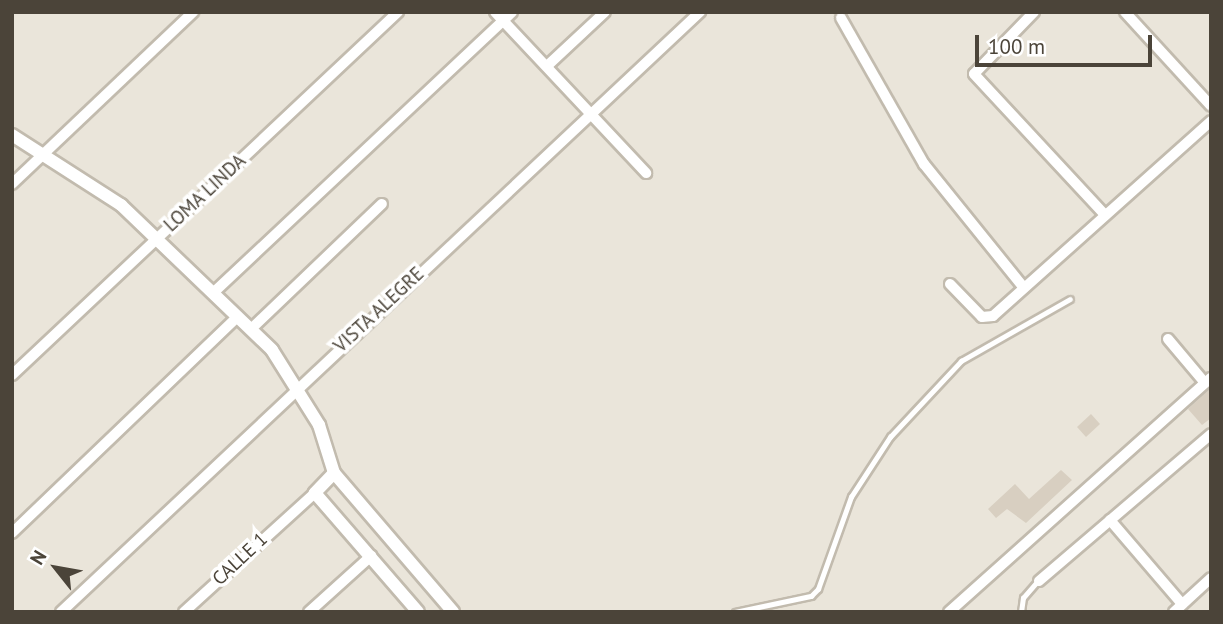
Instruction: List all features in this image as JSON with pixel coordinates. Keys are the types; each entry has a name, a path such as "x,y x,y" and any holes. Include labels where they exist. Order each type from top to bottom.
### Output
{"street":[{"path":"12,184 192,12"},
{"name":"LOMA LINDA","path":"12,374 398,12"},
{"path":"495,12 646,173"},
{"path":"213,293 512,12"},
{"path":"547,66 605,12"},
{"name":"VISTA ALEGRE","path":"61,612 700,12"},
{"path":"1034,12 974,74 1104,214"},
{"path":"1125,12 1211,106"},
{"path":"841,18 924,164 1024,288"},
{"path":"950,284 988,319 1211,121"},
{"path":"12,135 121,205 251,329 299,386 334,473 453,612"},
{"path":"251,329 382,204"},
{"path":"12,533 238,316"},
{"path":"949,612 1208,380 1168,340"},
{"path":"1039,580 1211,434"},
{"path":"334,473 315,493 418,612"},
{"name":"CALLE 1","path":"184,612 315,493"},
{"path":"1110,520 1178,608 1211,578"},
{"path":"309,612 371,556"}],"lane":[{"path":"735,612 811,596 818,589 851,498 890,437 961,361 1070,299"},
{"path":"1021,612 1023,598 1039,580"}],"shaded area":[{"path":"12,12 1211,12 1211,612 12,612"}],"building":[{"path":"1211,388 1211,418 1202,425 1188,409"},
{"path":"1091,414 1100,424 1086,437 1077,427"},
{"path":"1061,470 1072,480 1026,523 1007,509 996,518 988,509 1015,484 1029,499"}]}
